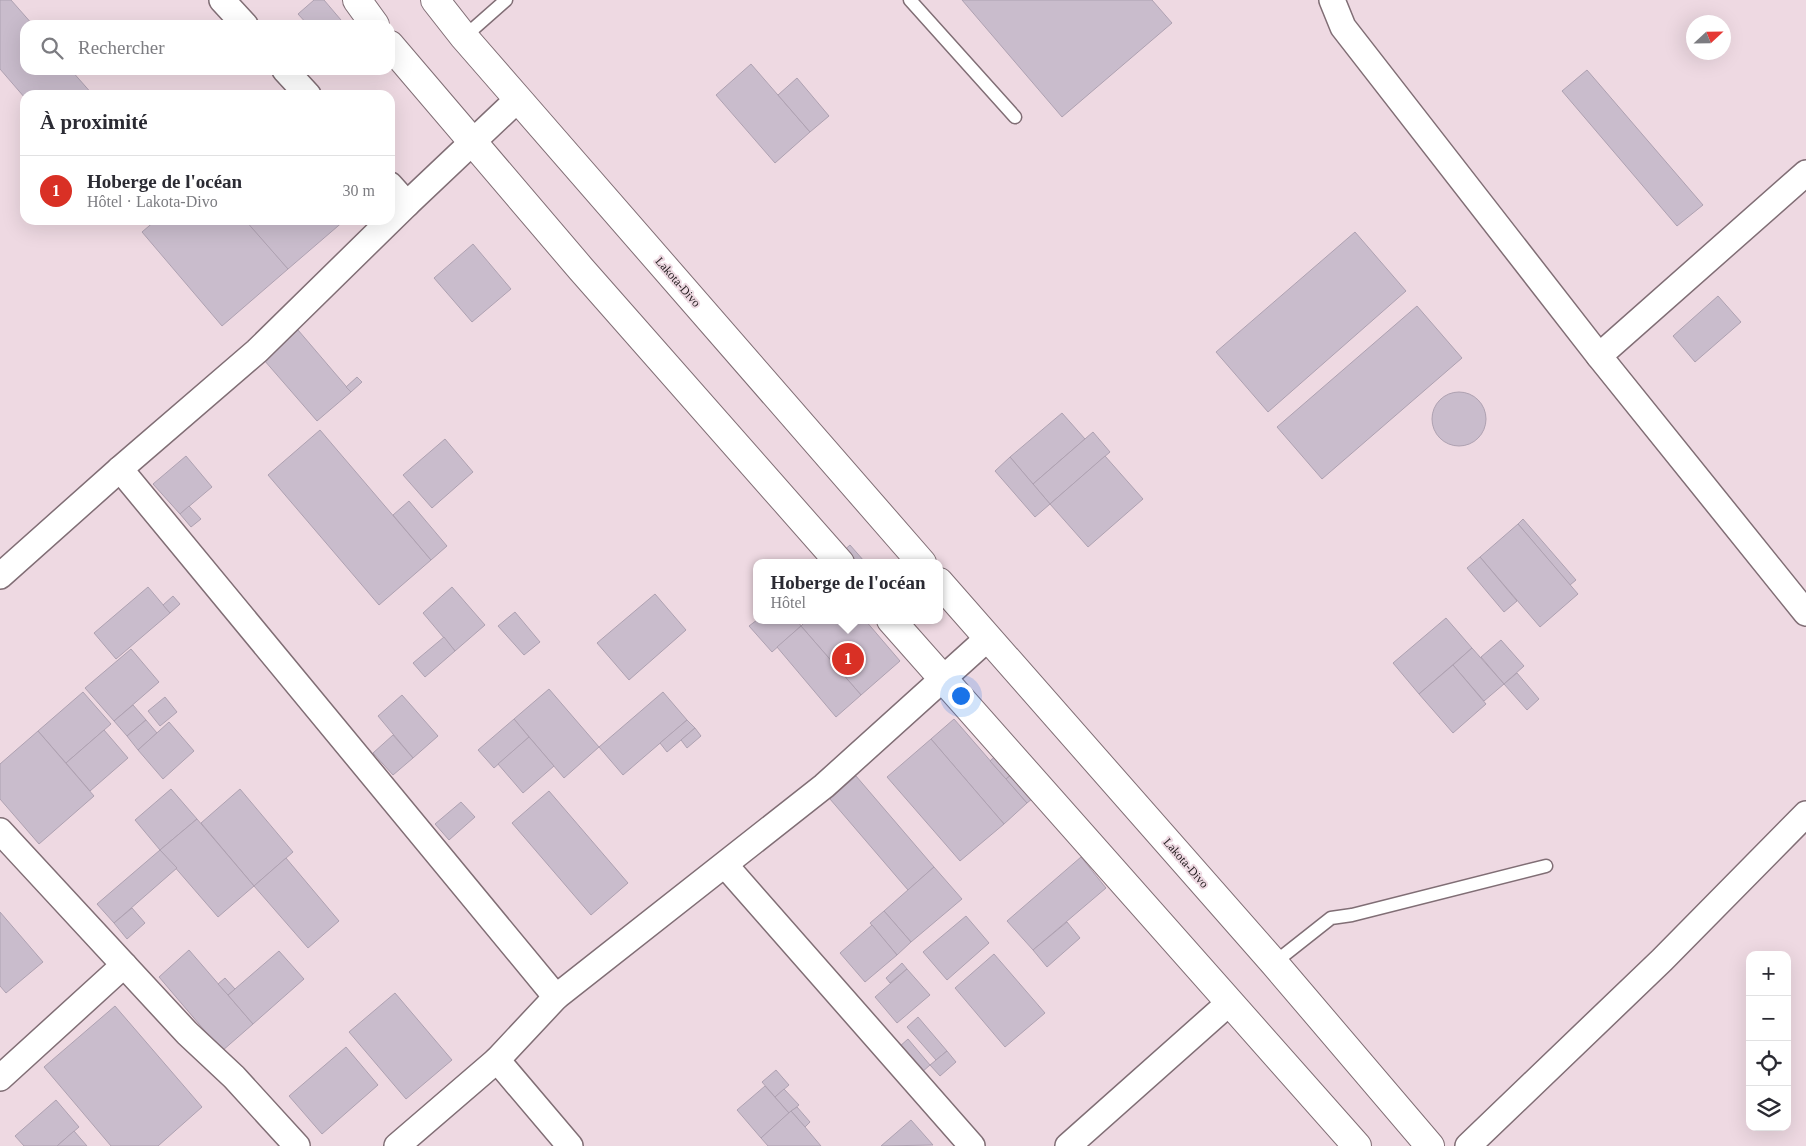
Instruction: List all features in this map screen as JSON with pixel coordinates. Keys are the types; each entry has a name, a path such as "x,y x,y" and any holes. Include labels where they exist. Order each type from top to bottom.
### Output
{"main road":[{"path":"357,0 371,20"},
{"name":"Lakota-Divo","path":"435,0 464,37 919,559"},
{"path":"395,50 581,269 836,559"},
{"name":"Lakota-Divo","path":"943,587 1274,963 1430,1146"},
{"path":"894,624 1357,1146"}],"street":[{"path":"222,0 240,20"},
{"path":"1332,0 1343,27 1599,356 1806,613"},
{"path":"290,75 304,90"},
{"path":"395,216 518,99"},
{"path":"1599,356 1806,173"},
{"path":"395,191 407,204"},
{"path":"0,576 257,351 386,225"},
{"path":"120,469 556,997"},
{"path":"397,1146 497,1060 556,997 824,786 988,638"},
{"path":"1468,1146 1662,960 1806,814"},
{"path":"0,831 187,1033 234,1077 297,1146"},
{"path":"725,865 972,1146"},
{"path":"0,1078 124,966"},
{"path":"1068,1146 1230,1002"},
{"path":"497,1060 570,1146"}],"lane":[{"path":"464,37 506,0"},
{"path":"910,0 1015,117"},
{"path":"1274,963 1331,918 1352,916 1546,866"}],"building":[{"path":"0,0 11,0 29,20 20,20 20,75 75,75 89,90 20,90 20,92 0,69"},
{"path":"314,0 324,0 341,20 303,20 298,14"},
{"path":"962,0 1152,0 1172,23 1062,117"},
{"path":"751,64 810,132 775,163 716,95"},
{"path":"1587,70 1703,205 1677,226 1562,91"},
{"path":"797,78 829,116 810,132 778,95"},
{"path":"150,225 250,225 288,269 222,326 142,232"},
{"path":"249,225 339,225 288,269"},
{"path":"1355,232 1406,291 1268,412 1216,352"},
{"path":"473,244 511,289 472,322 434,278"},
{"path":"1718,296 1741,322 1695,362 1673,336"},
{"path":"1417,306 1462,358 1322,479 1277,427"},
{"path":"298,330 351,392 317,421 264,360"},
{"path":"357,377 362,382 351,392 346,387"},
{"path":"1454,392 1464,392 1474,396 1482,404 1486,419 1482,434 1474,442 1464,446 1454,446 1444,442 1436,434 1432,424 1432,414 1436,404 1444,396"},
{"path":"1062,413 1085,439 1033,484 1010,457"},
{"path":"320,430 431,560 379,605 268,475"},
{"path":"1093,432 1110,452 1050,504 1033,484"},
{"path":"445,439 473,472 432,508 403,475"},
{"path":"186,456 212,487 180,514 153,484"},
{"path":"1105,456 1143,499 1088,547 1050,504"},
{"path":"1010,457 1050,504 1035,517 995,471"},
{"path":"409,501 447,546 431,560 393,515"},
{"path":"189,506 201,519 191,527 180,514"},
{"path":"1523,519 1576,580 1570,585 1518,524"},
{"path":"1518,524 1578,594 1540,627 1480,557"},
{"path":"850,545 862,559 834,559"},
{"path":"1480,557 1517,601 1504,612 1467,568"},
{"path":"148,587 170,613 116,659 94,633"},
{"path":"452,587 485,625 455,651 423,613"},
{"path":"655,594 686,630 629,680 597,643"},
{"path":"173,596 180,604 170,613 163,605"},
{"path":"515,612 540,642 524,655 498,626"},
{"path":"1446,618 1472,648 1419,694 1393,663"},
{"path":"753,623 800,624 801,626 772,652 749,626"},
{"path":"803,624 868,624 900,661 861,695 801,626"},
{"path":"801,626 861,695 836,717 777,647"},
{"path":"444,637 455,651 425,677 413,663"},
{"path":"1501,640 1524,666 1504,684 1481,657"},
{"path":"1472,648 1504,684 1484,701 1453,665"},
{"path":"131,649 159,682 114,721 85,688"},
{"path":"1453,665 1486,704 1453,733 1419,694"},
{"path":"1517,673 1539,699 1527,710 1504,684"},
{"path":"549,689 599,747 564,778 514,719"},
{"path":"83,692 111,724 66,763 38,731"},
{"path":"663,692 687,720 623,775 599,747"},
{"path":"402,695 438,736 413,758 378,716"},
{"path":"165,697 177,712 160,726 148,711"},
{"path":"133,705 146,720 127,736 114,721"},
{"path":"514,719 529,737 494,768 478,750"},
{"path":"954,719 1027,803 1004,824 931,739"},
{"path":"146,720 157,733 138,750 127,736"},
{"path":"687,720 695,728 667,752 660,743"},
{"path":"169,722 194,751 163,779 138,750"},
{"path":"695,728 701,736 687,748 681,740"},
{"path":"104,730 128,758 90,791 66,763"},
{"path":"38,731 94,796 39,844 0,799 0,764"},
{"path":"393,735 413,758 393,775 373,753"},
{"path":"529,737 554,766 523,793 498,764"},
{"path":"931,739 1004,824 960,861 887,777"},
{"path":"1009,744 1023,765 1006,779 990,761"},
{"path":"1023,765 1044,789 1027,803 1006,779"},
{"path":"856,776 934,867 908,890 830,799"},
{"path":"171,789 197,819 160,850 135,820"},
{"path":"240,789 293,852 254,886 201,823"},
{"path":"549,791 628,883 591,915 512,823"},
{"path":"461,802 475,817 449,840 435,824"},
{"path":"197,819 254,886 218,917 160,850"},
{"path":"160,850 177,868 114,923 97,904"},
{"path":"1081,857 1106,888 1033,950 1007,921"},
{"path":"286,858 339,921 308,948 254,886"},
{"path":"934,867 962,899 911,942 884,911"},
{"path":"132,908 145,923 127,939 114,923"},
{"path":"884,911 911,942 897,955 870,923"},
{"path":"0,912 43,962 6,993 0,986"},
{"path":"966,916 989,943 947,980 923,952"},
{"path":"1067,922 1080,938 1047,967 1033,950"},
{"path":"872,925 897,955 865,982 840,953"},
{"path":"189,950 253,1024 222,1051 159,977"},
{"path":"279,951 304,979 253,1024 228,995"},
{"path":"994,954 1045,1013 1005,1047 955,988"},
{"path":"902,963 907,969 890,983 886,978"},
{"path":"907,969 930,995 897,1023 875,997"},
{"path":"225,978 235,989 228,995 218,984"},
{"path":"395,993 452,1060 406,1099 349,1032"},
{"path":"115,1006 202,1107 158,1146 111,1146 44,1067"},
{"path":"918,1017 947,1051 936,1060 907,1027"},
{"path":"908,1039 930,1065 921,1073 899,1047"},
{"path":"346,1047 378,1085 322,1134 289,1096"},
{"path":"947,1051 956,1062 940,1076 930,1065"},
{"path":"776,1070 789,1085 775,1097 762,1082"},
{"path":"765,1086 789,1113 761,1138 737,1110"},
{"path":"784,1089 799,1105 789,1113 775,1097"},
{"path":"56,1100 79,1127 57,1146 24,1146 15,1136"},
{"path":"797,1107 810,1122 805,1127 791,1111"},
{"path":"791,1111 821,1146 768,1146 761,1138"},
{"path":"911,1120 933,1145 881,1146"},
{"path":"74,1131 87,1146 57,1146"}],"place":[{"name":"Hoberge de l'océan","path":"848,659"}]}
